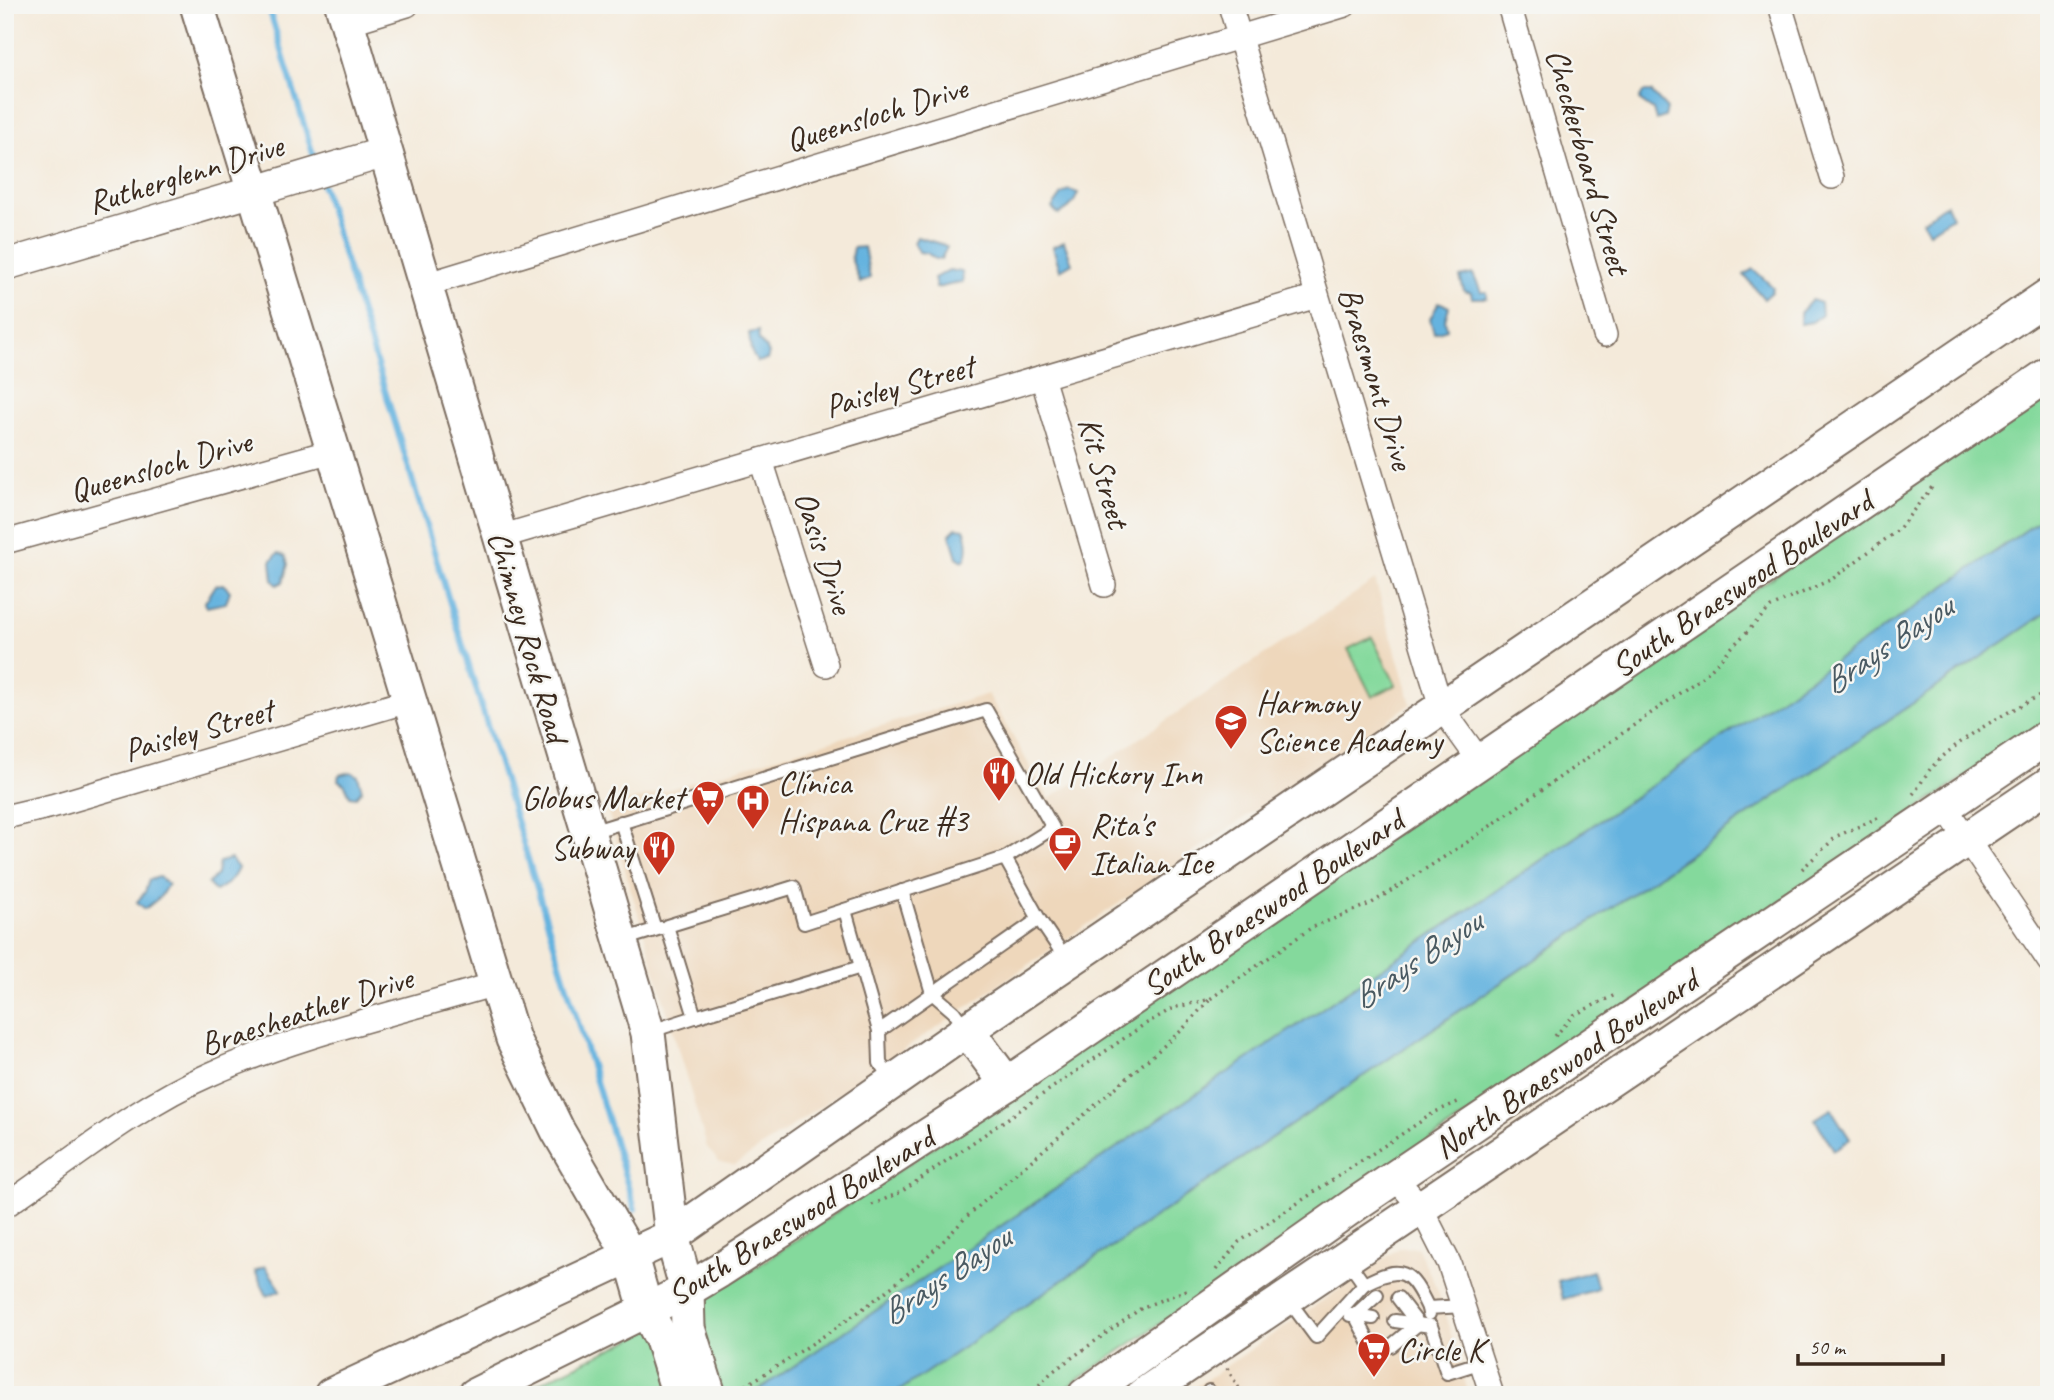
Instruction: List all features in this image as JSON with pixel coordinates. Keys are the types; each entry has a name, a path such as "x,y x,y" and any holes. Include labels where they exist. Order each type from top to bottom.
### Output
{"main road":[{"path":"197,5 513,1039 558,1131 631,1257"},
{"name":"Chimney Rock Road","path":"345,14 428,284 618,942 648,1032 672,1236 687,1290 675,1334 680,1395"},
{"name":"South Braeswood Boulevard","path":"331,1395 672,1236 967,1030 2049,295"},
{"name":"South Braeswood Boulevard","path":"475,1395 687,1290 1007,1084 2049,374"},
{"name":"North Braeswood Boulevard","path":"1085,1395 1395,1178 1566,1047 1761,930 2049,736"},
{"name":"North Braeswood Boulevard","path":"1150,1393 1420,1206 2049,784"},
{"path":"1761,930 1783,964"},
{"path":"967,1030 1007,1084"},
{"path":"1566,1047 1603,1085"},
{"name":"Chimney Rock Road","path":"631,1257 646,1309 675,1334 709,1395"}],"street":[{"path":"345,14 407,5"},
{"name":"Braesmont Drive","path":"1230,5 1441,707 1479,760"},
{"name":"Queensloch Drive","path":"428,284 1345,5"},
{"name":"Checkerboard Street","path":"1509,5 1605,335"},
{"path":"1780,5 1832,177"},
{"name":"Rutherglenn Drive","path":"5,265 386,152"},
{"name":"Paisley Street","path":"500,537 1317,296"},
{"name":"Kit Street","path":"1042,377 1104,585"},
{"name":"Queensloch Drive","path":"5,542 332,452"},
{"name":"Oasis Drive","path":"761,460 826,665"},
{"name":"Paisley Street","path":"5,817 52,806 408,701"},
{"path":"1945,807 2049,961"},
{"name":"Braesheather Drive","path":"5,1206 128,1122 209,1074 256,1055 495,984"},
{"path":"1395,1178 1420,1206 1449,1264 1492,1395"}],"lane":[{"path":"586,834 986,710 1053,828 1005,858 804,923 794,887 618,942"},
{"path":"621,822 695,1017"},
{"path":"1005,858 1039,919 1068,962"},
{"path":"902,891 932,993 954,1012 967,1030"},
{"path":"845,909 879,1031 880,1063 892,1082"},
{"path":"879,1031 1039,919"},
{"path":"648,1032 861,967"},
{"path":"1345,1257 1364,1284"},
{"path":"1286,1297 1316,1337 1364,1284 1388,1271 1408,1275 1417,1284 1428,1308 1425,1325 1391,1346"},
{"path":"1355,1315 1377,1295"},
{"path":"1398,1298 1425,1325 1447,1373 1482,1362"},
{"path":"1428,1308 1464,1306"},
{"path":"1336,1315 1373,1318"},
{"path":"1355,1315 1369,1342"},
{"path":"1395,1321 1425,1325"}],"path":[{"path":"731,1395 853,1318 886,1293 946,1239 965,1218 1182,1030 1210,999 1311,928 1372,903 1466,843 1704,676 1770,607 1832,579 1898,530 1938,479"},
{"path":"1909,799 1932,768 1945,757 2006,713 2049,691"},
{"path":"1798,875 1837,836 1856,825 1891,813"},
{"path":"1566,1047 1574,1015 1621,992"},
{"path":"870,1206 901,1192 1142,1026 1173,1008 1210,999"},
{"path":"1212,1275 1239,1242 1435,1112 1467,1098"},
{"path":"1029,1395 1052,1373 1143,1307 1196,1286"},
{"path":"1224,1363 1243,1395"}],"shaded area":[{"path":"1375,580 1411,704 735,1165 719,1162 707,1147 607,808 988,694 1049,799"},
{"path":"1417,1247 1438,1291 1469,1395 1184,1395 1399,1248"}],"green space":[{"path":"2049,390 2049,720 1055,1395 514,1395 630,1340 753,1269"},
{"path":"1372,637 1396,685 1372,697 1348,649"}],"water":[{"path":"1643,92 1651,92 1667,109 1665,117 1656,120 1653,110 1639,100"},
{"path":"1069,190 1078,193 1071,206 1058,214 1052,208 1062,194"},
{"path":"1946,204 1952,217 1929,232 1922,221"},
{"path":"917,237 947,247 941,259 919,252 914,243"},
{"path":"1064,242 1072,263 1060,270 1053,247"},
{"path":"864,247 870,278 860,283 851,258 853,248"},
{"path":"1753,269 1773,287 1772,292 1764,299 1744,275"},
{"path":"949,270 962,272 963,282 936,288 934,278"},
{"path":"1473,274 1481,292 1487,292 1487,298 1472,298 1471,293 1464,291 1460,277"},
{"path":"1812,300 1821,303 1822,315 1812,322 1800,324 1800,313"},
{"path":"1439,302 1449,307 1445,320 1447,329 1434,333 1430,319"},
{"path":"758,331 759,340 769,353 767,360 757,362 751,351 749,333"},
{"name":"Brays Bayou","path":"2049,514 2049,611 893,1395 751,1395 1914,608"},
{"path":"956,528 964,529 967,537 967,551 963,561 957,557 950,534"},
{"path":"278,553 285,556 288,564 283,582 277,585 273,580 271,561"},
{"path":"223,584 230,591 226,603 206,607 205,602 216,585"},
{"path":"351,772 358,776 362,790 356,797 350,796 345,785 338,780 339,775"},
{"path":"231,859 238,868 236,872 229,882 215,891 208,884 217,874 219,862"},
{"path":"159,877 168,884 160,897 145,909 137,902 145,892 149,880"},
{"path":"1831,1109 1850,1139 1834,1150 1815,1119"},
{"path":"265,1266 281,1290 267,1296 255,1271"},
{"path":"1593,1271 1598,1289 1563,1299 1558,1281"}],"waterway":[{"path":"268,5 316,164"},
{"path":"321,181 635,1209"}],"place":[{"name":"Harmony Science Academy","path":"1231,751"},
{"name":"Old Hickory Inn","path":"999,803"},
{"name":"Globus Market","path":"708,827"},
{"name":"Clínica Hispana Cruz #3","path":"753,831"},
{"name":"Rita's Italian Ice","path":"1065,873"},
{"name":"Subway","path":"659,877"},
{"name":"Circle K","path":"1374,1379"}]}
